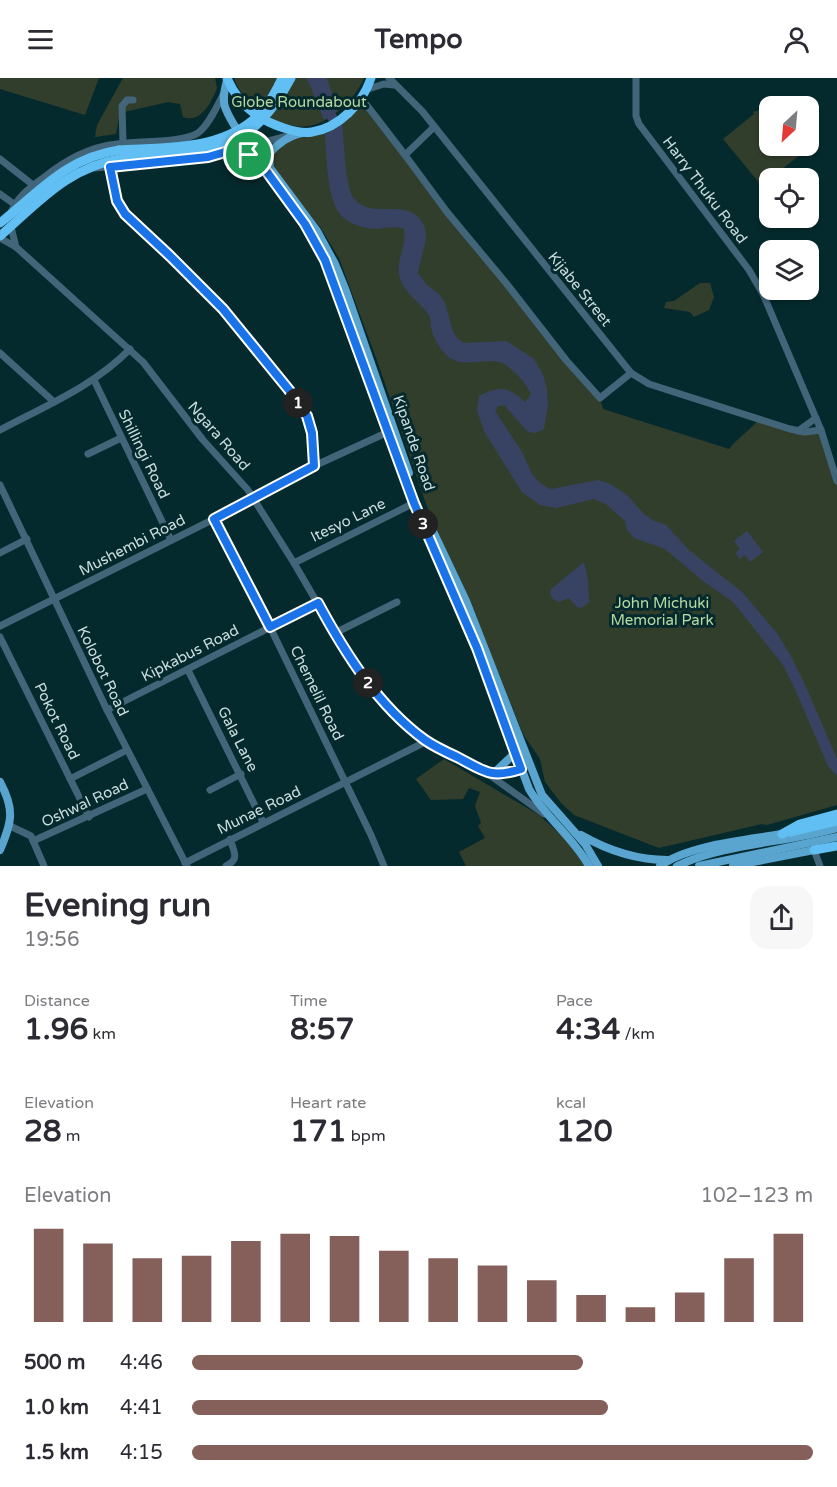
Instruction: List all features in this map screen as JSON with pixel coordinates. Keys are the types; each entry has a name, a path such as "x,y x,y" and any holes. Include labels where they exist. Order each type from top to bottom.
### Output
{"highway":[{"path":"0,223 54,176 73,164 122,151 201,143 231,134 263,110 282,78"},
{"path":"0,237 57,186 122,151 196,152 234,142 261,123 274,107 291,78"},
{"path":"227,79 233,92 254,114 278,126 301,133 322,129 340,119 362,99 371,78"},
{"path":"782,834 800,824 837,813"},
{"path":"782,834 837,821"},
{"path":"814,850 837,846"}],"main road":[{"path":"224,93 227,79"},
{"name":"Kipande Road","path":"224,93 225,107 248,145 305,224 325,260 414,503 472,637 515,753 542,795 576,832 598,866"},
{"name":"Kipande Road","path":"301,133 275,147 269,154 270,168 317,231 335,264 410,477 425,515 466,601 537,802 573,841 590,866"},
{"path":"232,150 245,152 259,161"},
{"path":"491,774 515,753"},
{"path":"0,782 11,809 10,826 0,850"},
{"path":"677,866 713,853 837,828"},
{"path":"576,832 591,841 628,855 664,863 716,846 782,834"},
{"path":"739,863 837,837"},
{"path":"716,846 720,848 747,844 751,847"},
{"path":"699,866 739,863 814,850"}],"street":[{"name":"Kijabe Street","path":"389,78 414,102 631,374 649,384 798,431 821,430"},
{"name":"Harry Thuku Road","path":"636,78 636,116 639,124 754,277 821,430 837,481"},
{"path":"368,88 384,84 394,85"},
{"path":"10,215 14,204 33,185 73,157 102,147 122,151 198,133 224,93"},
{"path":"362,99 447,212 566,360 600,398 631,374"},
{"path":"122,151 122,106 127,100 133,100"},
{"path":"405,155 434,127"},
{"path":"85,169 208,157 301,133"},
{"path":"0,159 33,185"},
{"path":"110,167 117,201 125,214 223,309 307,416 312,433 314,466"},
{"path":"0,194 14,204"},
{"path":"11,226 16,247"},
{"name":"Ngara Road","path":"0,237 16,247 143,362 203,440 254,499 334,633 366,681 405,723 426,741 491,774 553,820"},
{"path":"0,430 94,380 114,366 130,349"},
{"path":"0,352 54,402"},
{"name":"Shillingi Road","path":"94,380 171,540"},
{"path":"798,431 816,418"},
{"name":"Kipande Road","path":"254,499 314,466 388,432"},
{"path":"88,454 121,438"},
{"name":"Kolobot Road","path":"0,485 27,539 53,600 186,864"},
{"name":"Mushembi Road","path":"0,626 254,499"},
{"name":"Itesyo Lane","path":"294,563 414,503"},
{"name":"Chemelil Road","path":"214,519 270,627 384,866"},
{"path":"0,553 27,539"},
{"path":"334,633 397,602"},
{"name":"Kipkabus Road","path":"107,710 318,603"},
{"name":"Pokot Road","path":"0,637 89,817"},
{"name":"Gala Lane","path":"188,670 263,822"},
{"name":"Munae Road","path":"186,864 263,822 426,741"},
{"path":"70,779 127,750"},
{"path":"491,774 526,767"},
{"path":"510,772 513,791"},
{"path":"210,790 241,774"},
{"name":"Oshwal Road","path":"33,842 147,789"},
{"path":"10,826 27,833 44,866"},
{"path":"226,866 235,859 230,839"},
{"path":"814,850 820,866"}],"green space":[{"path":"0,78 99,78 85,115 0,89"},
{"path":"123,78 215,78 217,88 205,110 195,117 183,117 180,104 168,102 120,113 116,134 95,137 97,125"},
{"name":"Globe Roundabout","path":"234,78 364,78 355,94 334,115 318,124 298,126 275,120 264,114 245,97"},
{"name":"John Michuki Memorial Park","path":"363,101 600,398 603,409 729,449 759,419 798,431 821,430 837,481 837,805 767,825 762,824 659,848 574,815 561,803 545,782 540,759 523,734 426,504 339,258 320,227 275,171 272,160 275,147 313,132"},
{"path":"759,110 759,156 799,156 783,168 759,168 759,183 723,139 754,114 753,112"},
{"path":"700,283 710,283 714,297 709,310 694,317 690,312 664,308 666,302 674,301"},
{"path":"444,759 539,815 569,842 585,866 466,866 459,852 485,838 478,826 481,823 475,806 480,792 469,788 463,799 431,800 416,779"}],"water":[{"path":"307,78 326,78 328,81 337,111 324,120"},
{"path":"342,123 347,173 353,197 368,208 404,210 420,219 426,236 418,273 445,303 453,332 458,339 464,343 506,341 534,359 543,375 548,404 544,429 535,433 528,432 504,405 498,406 495,411 522,452 532,474 541,484 551,489 598,480 610,484 626,494 652,520 666,525 689,550 743,593 777,633 792,658 837,759 837,776 828,766 783,665 733,602 703,581 665,549 634,538 627,530 625,521 606,504 594,499 556,508 540,505 522,492 485,433 477,411 479,396 493,390 509,390 525,402 531,394 520,378 504,364 493,361 460,362 450,358 442,351 434,337 429,316 401,281 399,262 405,235 404,229 395,227 372,229 360,226 342,216 337,209 328,177 325,134"},
{"path":"747,531 763,552 750,562 745,555 740,559 735,553 740,549 734,541"},
{"path":"584,562 589,602 578,608 569,598 559,602 553,599 550,594 551,589"}],"waterway":[{"path":"312,78 335,123 334,133"}],"route":[{"path":"232,150 249,155 259,161 305,224 331,272 414,503 477,648 521,769 488,774 426,741 412,730 360,674 318,603 270,627 214,519 314,466 312,433 307,416 289,390 223,309 125,214 117,201 110,167 208,157 232,150"}]}
